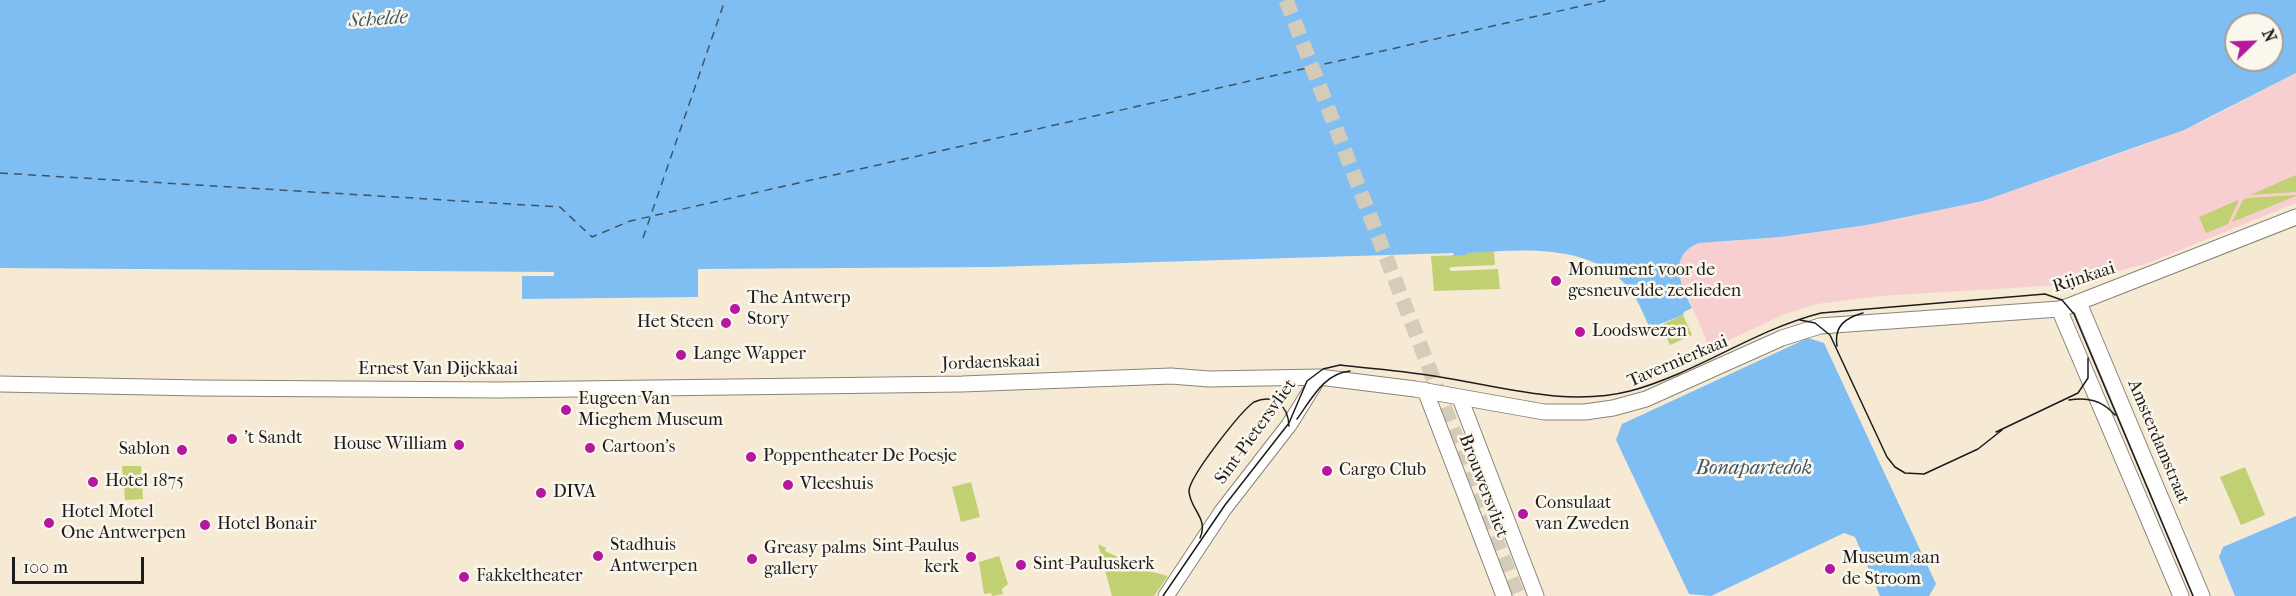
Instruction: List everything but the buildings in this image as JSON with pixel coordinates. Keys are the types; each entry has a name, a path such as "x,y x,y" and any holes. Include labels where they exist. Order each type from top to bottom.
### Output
{"street":[{"name":"Rijnkaai","path":"1836,324 2059,309 2296,217"},
{"name":"Amsterdamstraat","path":"2079,303 2202,596"},
{"path":"2059,309 2181,596"},
{"name":"Tavernierkaai","path":"1319,378 1425,390 1544,412 1603,410 1633,404 1658,395 1793,334 1836,324"},
{"name":"Jordaenskaai","path":"717,387 1002,383 1171,376 1209,379 1319,378"},
{"name":"Sint-Pietersvliet","path":"1166,596 1223,510 1289,425 1319,378"},
{"name":"Ernest Van Dijckkaai","path":"0,384 476,390 717,387"},
{"name":"Brouwersvliet","path":"1425,390 1504,596"},
{"name":"Brouwersvliet","path":"1460,398 1536,596"}],"shaded area":[{"path":"2296,73 2296,203 2146,264 2061,285 1880,296 1817,304 1785,314 1710,349 1681,281 1680,260 1687,250 1699,243 1781,237 1867,225 1983,201 2144,145 2206,120"}],"green space":[{"path":"2296,175 2296,192 2250,195"},
{"path":"2296,195 2232,222 2243,200 2247,198"},
{"path":"2238,200 2228,224 2206,233 2199,217"},
{"path":"1494,251 1495,265 1451,267 1449,269 1451,271 1498,269 1500,289 1434,291 1431,256"},
{"path":"1683,315 1692,335 1670,345 1661,325"},
{"path":"122,466 141,466 143,499 125,500"},
{"path":"2245,467 2265,515 2241,525 2220,477"},
{"path":"971,482 980,517 961,522 952,487"},
{"path":"1098,544 1106,548 1105,551 1146,570 1168,576 1154,596 1112,596"},
{"path":"999,556 1008,584 1002,589 1003,594 992,596 991,593 984,594 979,562"}],"water":[{"name":"Schelde","path":"0,0 2296,0 2296,73 2184,130 1983,201 1867,225 1781,237 1699,243 1683,256 1679,272 1692,308 1683,315 1650,328 1632,292 1612,272 1594,262 1552,252 1509,251 1453,256 1454,253 992,267 698,269 698,297 522,299 522,276 554,276 554,272 0,268"},
{"name":"Bonapartedok","path":"1808,338 1824,343 1936,584 1929,596 1880,596 1855,537 1844,533 1711,596 1689,594 1616,440 1622,424"},
{"path":"2296,516 2296,596 2235,596 2219,557 2223,547"}],"ferry route":[{"path":"643,238 725,0"},
{"path":"0,173 560,207 592,237 630,221 1608,0"}],"tunnel":[{"path":"1286,0 1518,596"}],"tram line":[{"path":"1163,596 1225,505 1289,423 1307,381 1323,369 1340,365 1403,372 1535,394 1583,397 1607,395 1630,391 1679,374 1772,330 1821,313 2045,294 2062,300 2074,314 2193,596"},
{"path":"1837,346 1837,333 1842,324 1851,317 1863,313"},
{"path":"1800,320 1815,323 1830,335 1887,457 1895,467 1905,473 1924,474 1978,449 2002,430"},
{"path":"1996,432 2078,393 2088,378 2088,358"},
{"path":"1297,419 1325,382 1350,371"},
{"path":"1200,538 1201,519 1192,504 1189,491 1197,472 1228,430 1254,402 1268,399 1274,400 1283,407 1289,426"},
{"path":"2069,400 2094,401 2105,406 2115,415"}],"place":[{"name":"Monument voor de gesneuvelde zeelieden","path":"1556,281"},
{"name":"The Antwerp Story","path":"735,309"},
{"name":"Het Steen","path":"726,323"},
{"name":"Loodswezen","path":"1580,332"},
{"name":"Lange Wapper","path":"681,355"},
{"name":"Eugeen Van Mieghem Museum","path":"566,410"},
{"name":"’t Sandt","path":"232,439"},
{"name":"House William","path":"459,445"},
{"name":"Cartoon's","path":"590,448"},
{"name":"Sablon","path":"182,450"},
{"name":"Poppentheater De Poesje","path":"751,457"},
{"name":"Cargo Club","path":"1327,471"},
{"name":"Hotel 1875","path":"93,482"},
{"name":"Vleeshuis","path":"788,485"},
{"name":"DIVA","path":"541,493"},
{"name":"Consulaat van Zweden","path":"1523,514"},
{"name":"Hotel Motel One Antwerpen","path":"49,523"},
{"name":"Hotel Bonair","path":"205,525"},
{"name":"Stadhuis Antwerpen","path":"598,556"},
{"name":"Sint-Paulus kerk","path":"971,557"},
{"name":"Greasy palms gallery","path":"752,559"},
{"name":"Sint-Pauluskerk","path":"1021,565"},
{"name":"Museum aan de Stroom","path":"1830,569"},
{"name":"Fakkeltheater","path":"464,577"}]}
